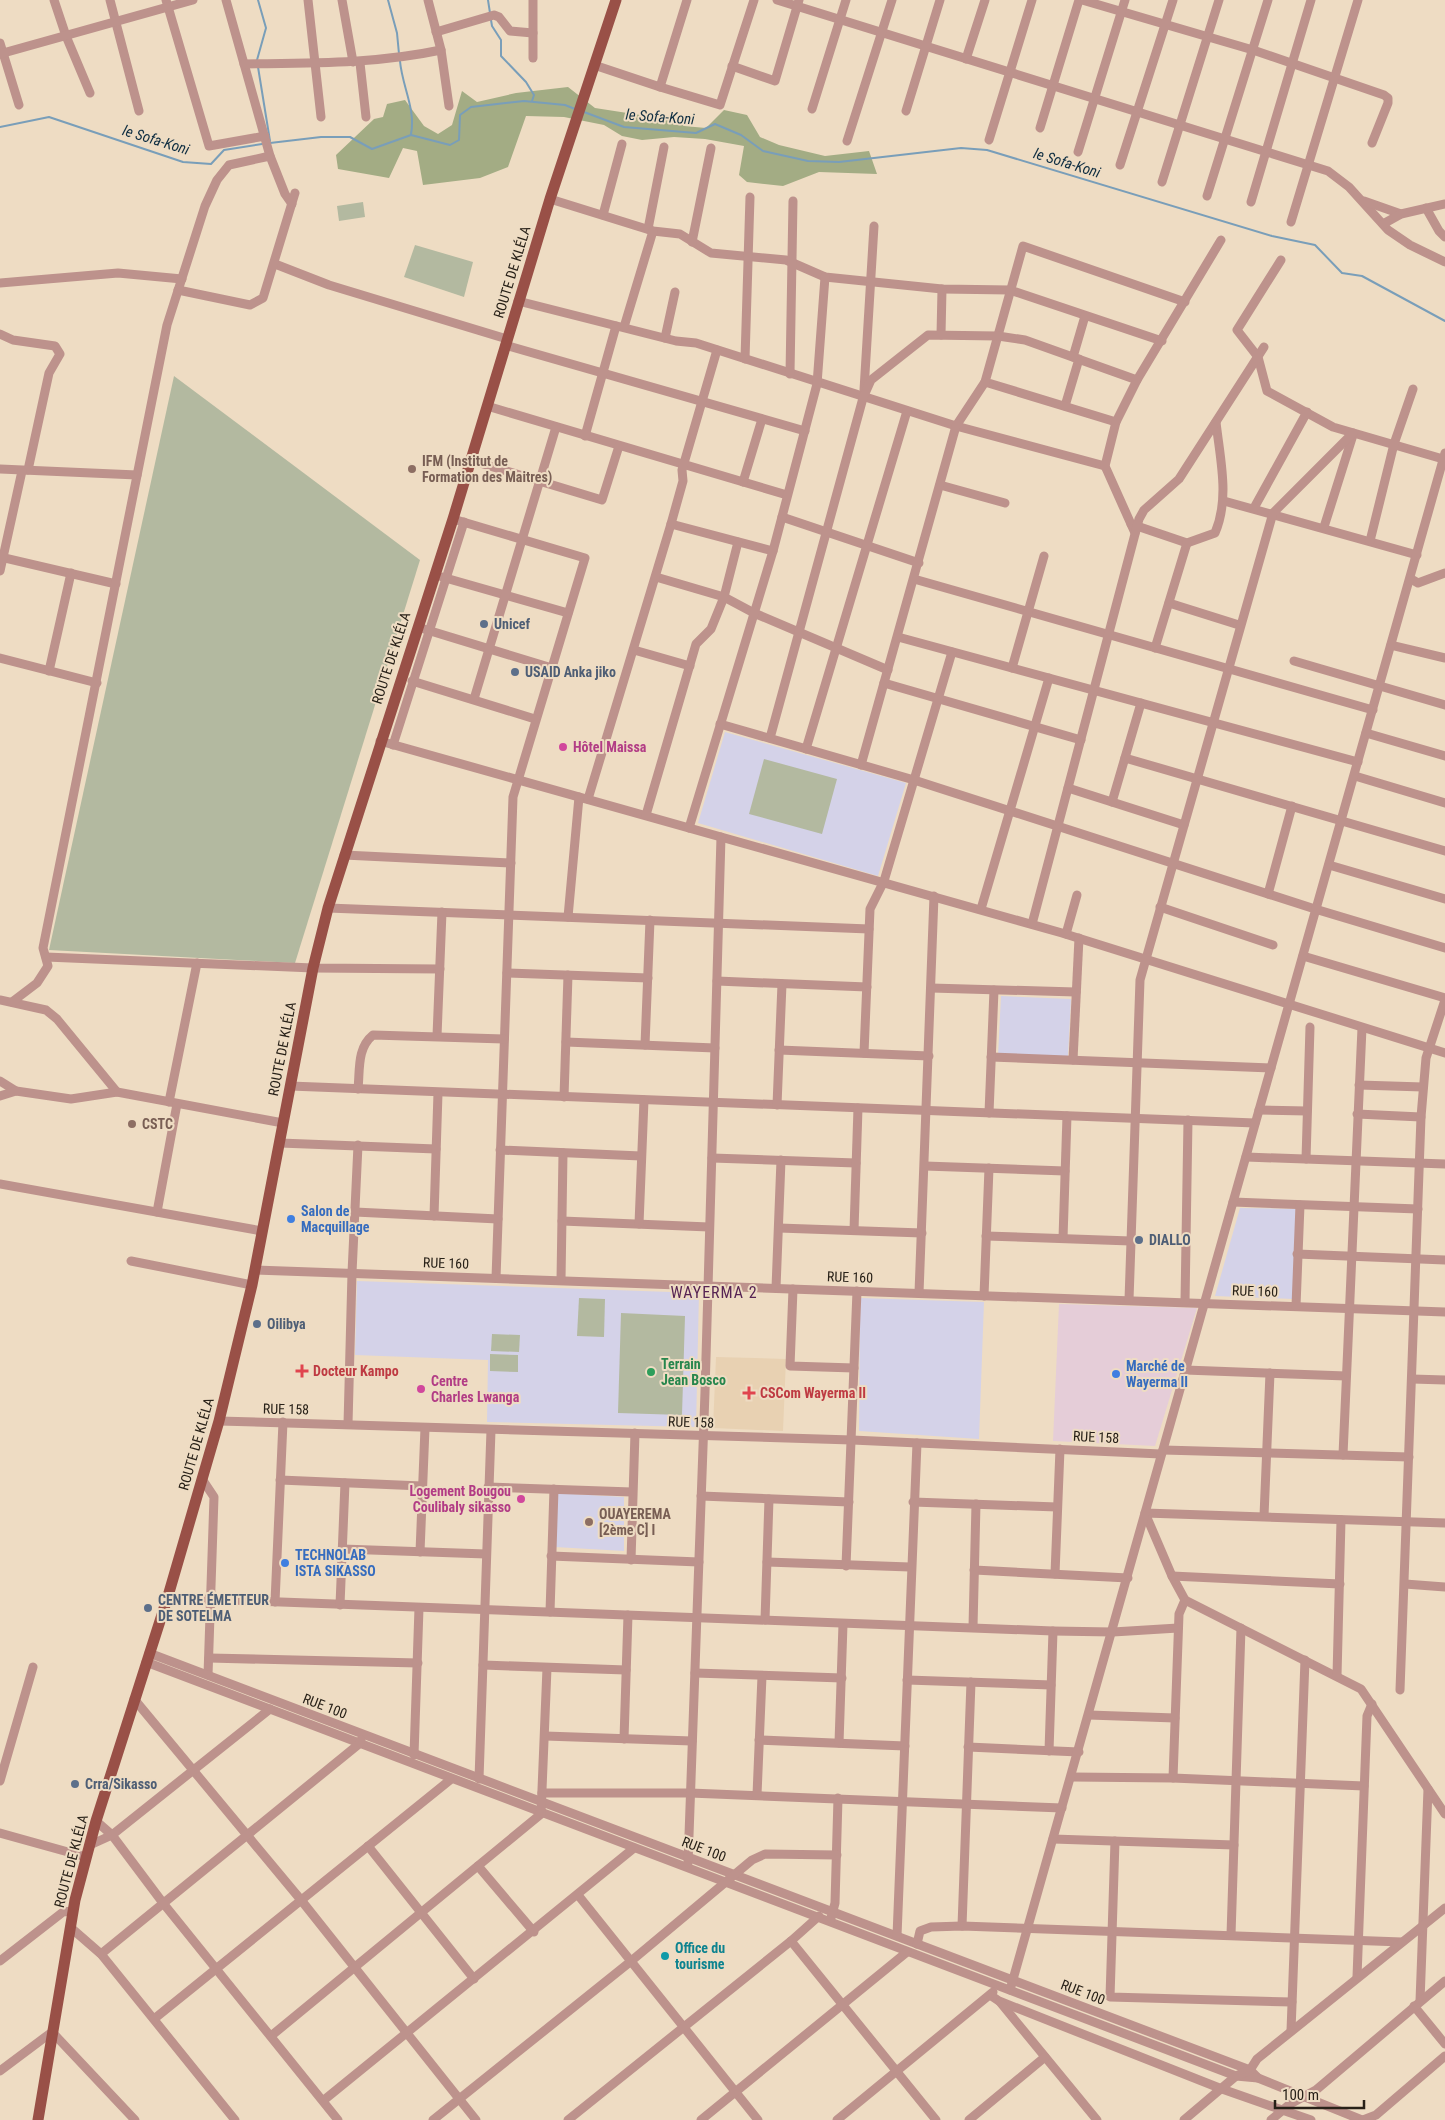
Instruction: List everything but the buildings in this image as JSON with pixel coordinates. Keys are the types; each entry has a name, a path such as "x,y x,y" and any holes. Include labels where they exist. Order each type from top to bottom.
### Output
{"main road":[{"name":"ROUTE DE KLÉLA","path":"38,2120 73,1911 96,1821 168,1596 219,1421 252,1285 290,1086 328,908 416,627 434,575 458,520 470,460 518,301 616,0"}],"street":[{"path":"54,0 66,36 90,93"},
{"path":"110,0 140,111"},
{"path":"2,54 116,23 167,4 193,0"},
{"path":"226,0 270,156 285,194 292,204"},
{"path":"308,0 321,117"},
{"path":"342,0 366,117"},
{"path":"428,0 440,50 449,106"},
{"path":"532,58 533,0"},
{"path":"660,87 686,0"},
{"path":"594,64 660,87 720,104 754,0"},
{"path":"777,0 798,3 840,20 926,45 1328,171 1349,187 1388,230 1410,245 1445,262"},
{"path":"812,109 846,0"},
{"path":"847,141 892,0"},
{"path":"906,111 940,0"},
{"path":"966,59 984,0"},
{"path":"989,140 1032,0"},
{"path":"1040,128 1081,0 1253,50 1335,77 1388,98 1372,143"},
{"path":"1078,152 1125,0"},
{"path":"1120,165 1173,0"},
{"path":"1162,182 1179,124 1209,37 1219,0"},
{"path":"1207,196 1268,0"},
{"path":"1250,202 1311,0"},
{"path":"1291,222 1358,0"},
{"path":"732,66 775,81 798,3"},
{"path":"167,4 209,146 265,136"},
{"path":"436,32 494,16 499,17 510,31 533,33"},
{"path":"0,42 2,54 19,105"},
{"path":"244,64 356,62 400,58 440,50"},
{"path":"603,215 622,144"},
{"path":"585,436 603,373 650,230 664,147"},
{"path":"692,242 711,148"},
{"path":"12,1002 37,983 48,966 43,948 167,325 205,206 217,180 229,165 270,156"},
{"path":"178,290 253,305 263,298 275,264 295,193"},
{"path":"550,198 650,230 680,234 711,253 748,256 792,263 825,277 942,288 1010,290 1162,342"},
{"path":"745,359 750,198"},
{"path":"1362,200 1401,214"},
{"path":"790,374 793,201"},
{"path":"1383,224 1401,214 1445,204"},
{"path":"1426,208 1439,231 1445,236"},
{"path":"863,398 874,226"},
{"path":"1216,422 1224,501 1221,520 1215,533 1186,544 1134,528 1105,466 1116,422 1137,380 1162,342 1221,240"},
{"path":"861,765 956,426 985,382 1023,246 1185,302"},
{"path":"1010,1990 1113,1632 1315,909 1411,579 1444,456 1333,427 1267,391 1258,357 1237,330 1280,260"},
{"path":"275,264 329,285 603,373 805,431"},
{"path":"0,283 118,273 182,279"},
{"path":"689,828 773,551 817,384 825,277"},
{"path":"941,335 942,288"},
{"path":"665,338 675,292"},
{"path":"518,301 665,338 696,343 817,384 956,426 1105,466"},
{"path":"1065,406 1085,316"},
{"path":"0,334 13,340 55,346 60,354 49,373 1,557 0,570"},
{"path":"770,738 863,398 870,380 928,335 941,335 998,336 1025,340 1137,380"},
{"path":"1032,924 1094,690 1134,528 1144,510 1179,479 1264,348"},
{"path":"568,917 584,798 634,650 656,577 683,481 684,465 717,350"},
{"path":"985,382 1116,422"},
{"path":"1370,541 1394,444 1413,389"},
{"path":"487,406 787,495"},
{"path":"806,749 907,411"},
{"path":"1254,508 1307,412"},
{"path":"743,482 762,419"},
{"path":"474,699 491,650 556,427"},
{"path":"1129,1300 1140,980 1239,625 1273,513 1353,433"},
{"path":"1324,528 1353,433"},
{"path":"470,460 602,500 619,446"},
{"path":"0,470 138,475"},
{"path":"940,484 1005,503"},
{"path":"1224,501 1273,513 1417,555"},
{"path":"782,517 919,563"},
{"path":"393,745 446,578 458,520 585,558 516,781 513,797 496,1278"},
{"path":"671,524 773,551"},
{"path":"646,815 696,644 710,629 724,597 738,542"},
{"path":"1155,648 1186,544"},
{"path":"1012,668 1044,556"},
{"path":"1,557 116,584"},
{"path":"49,670 71,573"},
{"path":"1411,579 1418,583 1445,573"},
{"path":"434,575 568,613"},
{"path":"656,577 724,597 754,613 888,670"},
{"path":"914,579 1373,710"},
{"path":"1169,603 1239,625"},
{"path":"416,627 552,668"},
{"path":"898,637 1358,762"},
{"path":"1391,645 1445,658"},
{"path":"634,650 690,666"},
{"path":"864,1053 870,908 884,882 952,652"},
{"path":"0,658 96,682"},
{"path":"1294,662 1445,705"},
{"path":"981,909 1049,678"},
{"path":"412,681 535,719"},
{"path":"884,683 1081,740"},
{"path":"1112,802 1141,703"},
{"path":"720,724 914,780 1315,909 1445,948"},
{"path":"1366,733 1445,756"},
{"path":"380,741 516,781 646,815 981,909 1445,1053"},
{"path":"1125,758 1445,851"},
{"path":"1355,776 1445,803"},
{"path":"1068,788 1184,825"},
{"path":"1268,894 1292,806"},
{"path":"688,1868 702,1496 721,837"},
{"path":"344,855 511,863"},
{"path":"1329,865 1445,899"},
{"path":"1066,934 1077,895"},
{"path":"919,1293 934,896"},
{"path":"1160,907 1272,945"},
{"path":"328,908 869,929"},
{"path":"438,1036 442,912"},
{"path":"645,1045 650,920"},
{"path":"1073,1060 1079,938"},
{"path":"46,956 314,968 440,969"},
{"path":"1303,956 1445,999 1426,1058 1421,1117 1400,1690"},
{"path":"157,1212 197,963"},
{"path":"507,973 648,978"},
{"path":"564,1097 568,975"},
{"path":"717,981 867,987"},
{"path":"777,1105 782,984"},
{"path":"931,988 1076,992"},
{"path":"989,1113 994,990"},
{"path":"0,1000 46,1010 52,1014 117,1092"},
{"path":"1306,1159 1310,1027"},
{"path":"1343,1455 1362,1028"},
{"path":"358,1089 360,1054 365,1041 373,1035 504,1039"},
{"path":"566,1042 715,1048"},
{"path":"780,1050 929,1056"},
{"path":"991,1057 1073,1060 1136,1065 1271,1068"},
{"path":"0,1081 16,1092"},
{"path":"1359,1085 1423,1088"},
{"path":"290,1086 1255,1123"},
{"path":"0,1096 16,1092 71,1099 117,1092 284,1123"},
{"path":"434,1216 438,1093"},
{"path":"639,1224 644,1100"},
{"path":"854,1230 858,1108"},
{"path":"1259,1110 1307,1111"},
{"path":"1357,1114 1421,1117"},
{"path":"1063,1238 1068,1116"},
{"path":"1185,1302 1188,1120"},
{"path":"280,1143 436,1149"},
{"path":"348,1424 358,1145"},
{"path":"500,1150 642,1156"},
{"path":"561,1280 563,1153"},
{"path":"1246,1157 1445,1164"},
{"path":"712,1158 856,1163"},
{"path":"776,1288 781,1160"},
{"path":"925,1166 1065,1171"},
{"path":"984,1296 989,1168"},
{"path":"0,1184 262,1231"},
{"path":"1233,1202 1418,1209"},
{"path":"1296,1306 1300,1205"},
{"path":"356,1212 498,1219"},
{"path":"562,1221 709,1227"},
{"path":"779,1228 922,1233"},
{"path":"986,1236 1131,1241"},
{"path":"1297,1254 1445,1260"},
{"path":"131,1261 252,1285"},
{"name":"RUE 160","path":"255,1270 1445,1312"},
{"path":"793,1289 790,1366 854,1368"},
{"path":"846,1566 857,1291"},
{"path":"1186,1370 1346,1376"},
{"path":"1264,1516 1270,1373"},
{"path":"1412,1379 1445,1380"},
{"name":"RUE 158","path":"219,1421 852,1440 1060,1449 1162,1452 1267,1452 1409,1458"},
{"path":"275,1602 283,1422"},
{"path":"420,1552 424,1428"},
{"path":"478,1779 491,1430"},
{"path":"632,1560 632,1492 635,1433"},
{"path":"897,1936 910,1567 917,1443"},
{"path":"1055,1574 1060,1449"},
{"path":"202,1479 214,1497 209,1600 208,1675"},
{"path":"280,1480 422,1486"},
{"path":"340,1605 345,1483"},
{"path":"488,1487 632,1492"},
{"path":"550,1612 554,1489"},
{"path":"702,1496 849,1502"},
{"path":"765,1620 769,1499"},
{"path":"913,1502 1057,1507"},
{"path":"973,1627 976,1504"},
{"path":"1145,1514 1264,1516 1445,1523"},
{"path":"1145,1514 1172,1576 1185,1600 1361,1689 1445,1814"},
{"path":"1337,1676 1341,1520"},
{"path":"342,1549 486,1554"},
{"path":"551,1556 699,1562"},
{"path":"767,1562 910,1567"},
{"path":"974,1570 1128,1578"},
{"path":"1172,1576 1340,1584"},
{"path":"1405,1584 1445,1587"},
{"path":"168,1596 209,1600 843,1624 1113,1632 1178,1628"},
{"path":"1173,1778 1178,1628 1179,1614 1185,1600"},
{"path":"414,1755 419,1608"},
{"path":"624,1739 628,1615"},
{"path":"839,1744 843,1624"},
{"path":"1231,1935 1241,1628"},
{"path":"1049,1751 1053,1630"},
{"path":"147,1658 450,1780 688,1868 818,1919 1236,2076 1258,2078 1362,2120 1376,2115 1445,2056"},
{"name":"RUE 100","path":"147,1658 208,1675 542,1804 1250,2070"},
{"path":"209,1658 418,1663"},
{"path":"1291,2031 1305,1660"},
{"path":"483,1665 626,1670"},
{"path":"0,1780 33,1667"},
{"path":"271,2036 541,1814 547,1668"},
{"path":"695,1673 842,1678"},
{"path":"757,1795 762,1676"},
{"path":"907,1680 1051,1685"},
{"path":"962,1926 971,1682"},
{"path":"134,1700 301,1900 450,2084 458,2099 476,2120"},
{"path":"1357,1977 1367,1716 1372,1704"},
{"path":"90,1845 112,1835 270,1709"},
{"path":"1089,1715 1175,1718"},
{"path":"101,1954 246,1834 360,1744 362,1734"},
{"path":"545,1736 692,1741"},
{"path":"759,1740 905,1746"},
{"path":"968,1747 1079,1752"},
{"path":"1072,1777 1173,1778 1364,1786"},
{"path":"154,2019 450,1780"},
{"path":"1428,1789 1424,1925 1417,2003 1445,2044"},
{"path":"542,1793 690,1793 1062,1808"},
{"path":"829,1923 835,1903 838,1798"},
{"path":"96,1821 112,1835 163,1903 324,2100 338,2120"},
{"path":"0,1833 86,1857"},
{"path":"1053,1839 1234,1845"},
{"path":"1115,1841 1110,1997 1292,2002"},
{"path":"368,1846 474,1979"},
{"path":"324,2100 534,1932 634,1848"},
{"path":"433,2120 630,1962 752,1860 765,1854 837,1855"},
{"path":"478,1866 534,1932"},
{"path":"578,1895 758,2120"},
{"path":"1184,2120 1236,2076 1250,2070 1257,2059 1445,1908"},
{"path":"568,2120 818,1919 822,1909"},
{"path":"0,1961 62,1912 73,1911"},
{"path":"917,1944 920,1931 962,1926 1402,1942"},
{"path":"70,1927 101,1954 234,2120"},
{"path":"791,1941 936,2120"},
{"path":"701,2120 907,1952"},
{"path":"837,2120 990,1995 999,1986 1003,1976"},
{"path":"1272,2120 1290,2104 1305,2097 1445,1981"},
{"path":"990,1995 1000,2001 1222,2089 1285,2109 1311,2120"},
{"path":"1000,2001 1097,2120"},
{"path":"0,2071 52,2032 134,2120"},
{"path":"969,2120 1044,2057"},
{"path":"1250,2070 1258,2078"}],"shaded area":[{"path":"725,732 906,783 878,876 698,823"},
{"path":"1001,996 1071,999 1068,1056 998,1056"},
{"path":"1240,1208 1296,1209 1293,1299 1215,1296"},
{"path":"357,1281 699,1293 696,1427 487,1422 488,1360 355,1355"},
{"path":"860,1298 984,1302 979,1439 859,1431"},
{"name":"Marché de Wayerma II","path":"1059,1304 1197,1308 1155,1446 1053,1441"},
{"name":"CSCom Wayerma II","path":"716,1357 786,1359 783,1431 713,1428"},
{"name":"OUAYEREMA [2ème C] I","path":"555,1493 624,1497 624,1551 555,1547"}],"green space":[{"path":"568,87 595,108 679,121 684,126 706,128 724,110 747,115 760,137 779,145 825,156 869,151 877,174 819,172 783,186 747,182 739,175 744,146 705,139 674,137 642,140 622,136 604,125 564,117 526,116 508,167 480,178 423,185 417,151 403,148 389,178 338,169 336,155 374,119 383,117 387,104 405,100 424,126 438,134 452,125 462,91 477,102 516,93"},
{"path":"363,202 365,217 339,221 337,206"},
{"path":"415,245 473,262 464,297 404,277"},
{"path":"174,376 420,560 295,963 49,950"},
{"path":"764,759 837,779 822,834 749,814"},
{"path":"579,1298 605,1299 604,1337 577,1336"},
{"name":"Terrain Jean Bosco","path":"621,1313 685,1316 682,1415 618,1413"},
{"path":"492,1334 520,1335 519,1352 491,1351"},
{"path":"490,1354 518,1355 518,1372 490,1371"}],"waterway":[{"path":"257,60 266,28 258,0"},
{"path":"388,0 397,33 399,54"},
{"path":"488,0 490,13"},
{"path":"491,20 492,26 501,40 501,56 526,82 534,95 532,101"},
{"path":"400,61 412,116 411,134"},
{"path":"258,67 270,141"},
{"name":"le Sofa-Koni","path":"270,143 321,137 350,137 372,149 411,135 450,145 459,140 460,115 471,107 524,101 565,105 575,109"},
{"name":"le Sofa-Koni","path":"584,112 624,127 696,133 715,124 741,135 763,151 808,161 839,162 961,148 987,150 1272,236 1315,245 1342,273 1362,276 1445,321"},
{"name":"le Sofa-Koni","path":"0,127 49,117 183,162 211,164 224,150 262,144"}],"place":[{"name":"IFM (Institut de Formation des Maitres)","path":"412,469"},
{"name":"Unicef","path":"484,624"},
{"name":"USAID Anka jiko","path":"515,672"},
{"name":"Hôtel Maissa","path":"563,747"},
{"name":"CSTC","path":"132,1124"},
{"name":"Salon de Macquillage","path":"291,1219"},
{"name":"DIALLO","path":"1139,1240"},
{"name":"Oilibya","path":"257,1324"},
{"name":"Docteur Kampo","path":"302,1371"},
{"name":"Terrain Jean Bosco","path":"651,1372"},
{"name":"Marché de Wayerma II","path":"1116,1374"},
{"name":"Centre Charles Lwanga","path":"421,1389"},
{"name":"CSCom Wayerma II","path":"749,1393"},
{"name":"Logement Bougou Coulibaly sikasso","path":"521,1499"},
{"name":"OUAYEREMA [2ème C] I","path":"589,1522"},
{"name":"TECHNOLAB ISTA SIKASSO","path":"285,1563"},
{"name":"CENTRE ÉMETTEUR DE SOTELMA","path":"148,1608"},
{"name":"Crra/Sikasso","path":"75,1784"},
{"name":"Office du tourisme","path":"665,1956"}],"district":[{"name":"WAYERMA 2","path":"714,1292"}]}
